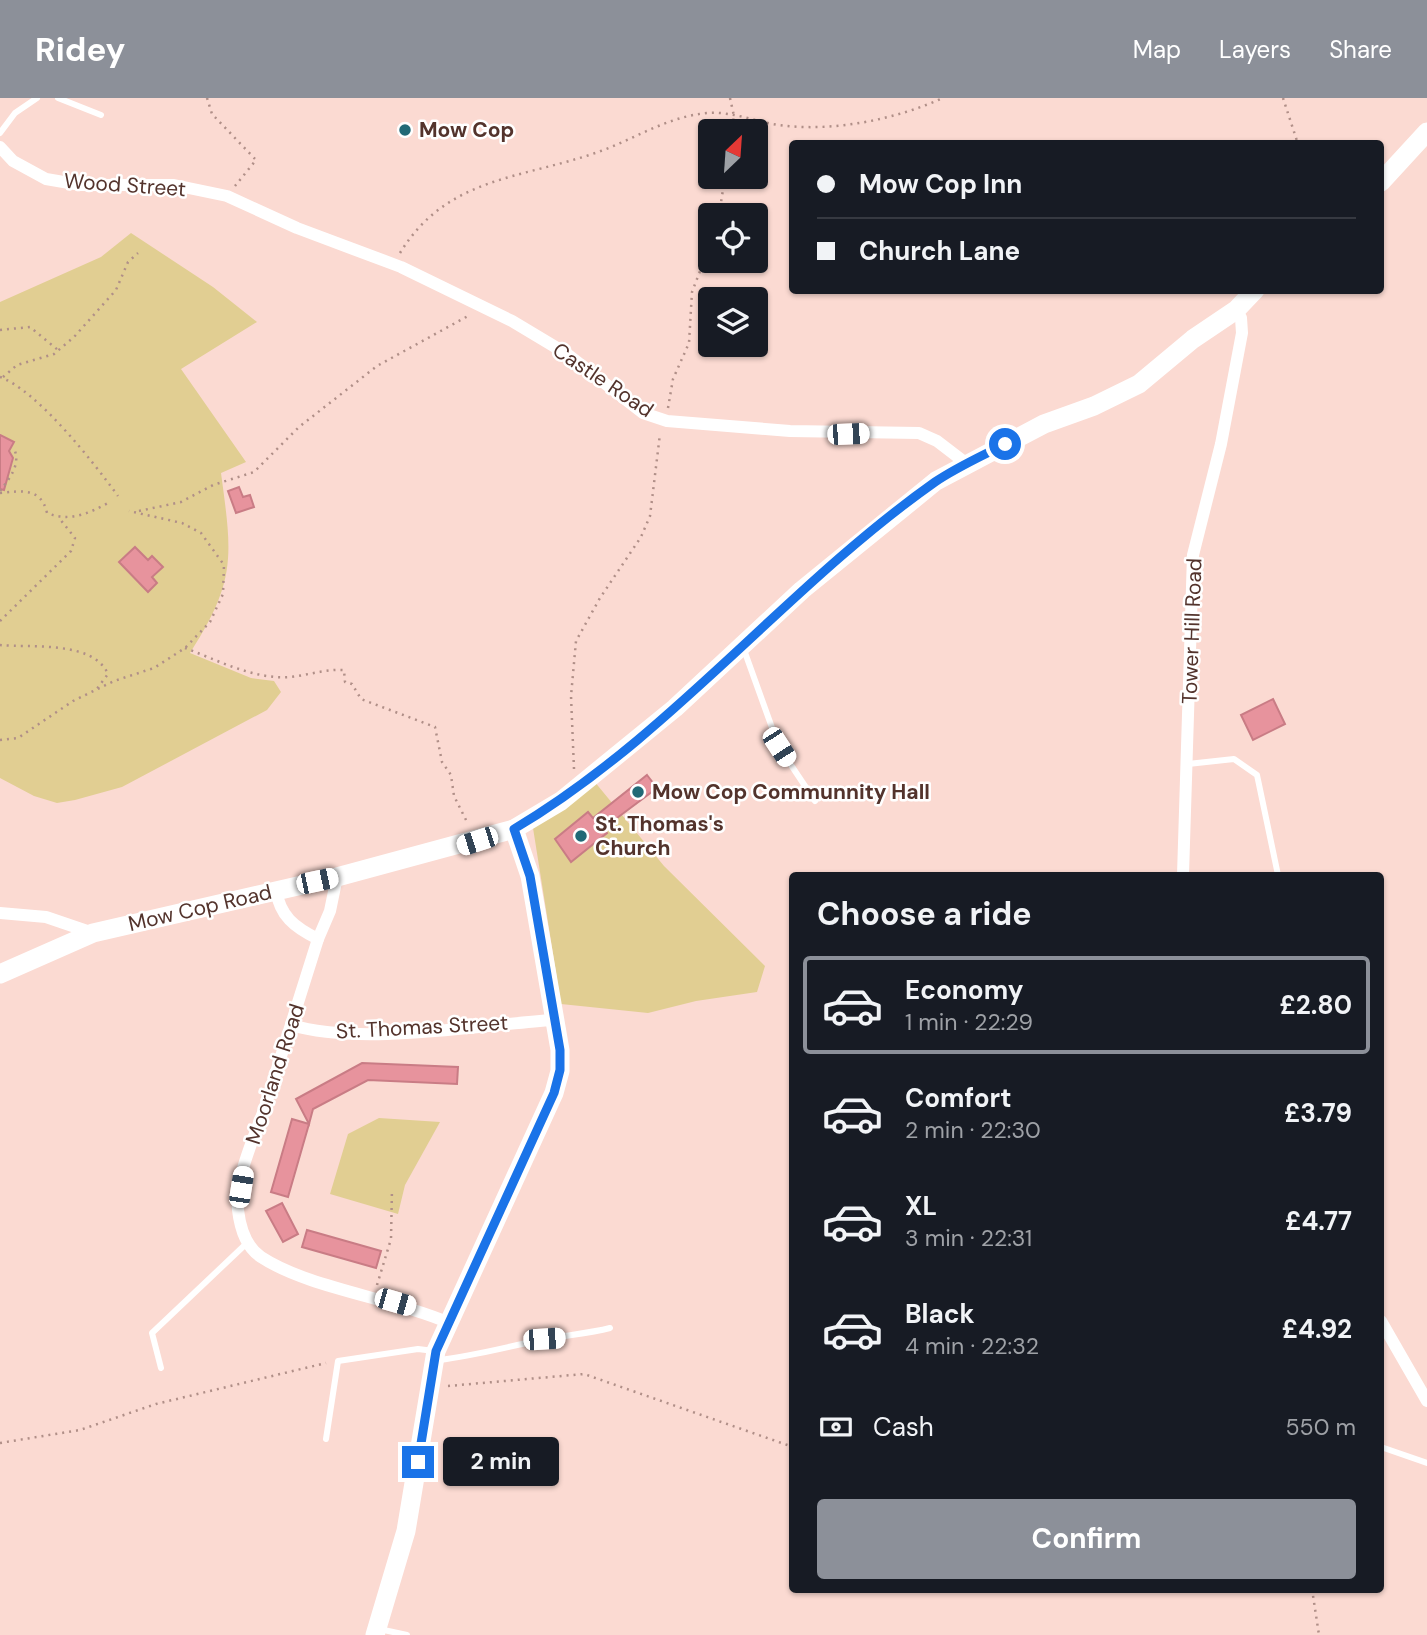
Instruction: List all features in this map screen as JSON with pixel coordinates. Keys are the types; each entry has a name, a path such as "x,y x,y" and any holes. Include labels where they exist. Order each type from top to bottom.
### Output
{"street":[{"path":"1384,179 1427,132"},
{"name":"Wood Street","path":"0,147 13,161 46,179 81,185 174,185 227,196 252,210 373,258"},
{"name":"Castle Road","path":"373,258 393,264 482,307 567,355 643,413 664,420 790,431 919,433 937,442 967,464"},
{"name":"Mow Cop Road","path":"0,974 93,933 338,877 514,829 581,786 675,708 802,590 936,481 1044,424 1094,406 1139,384 1193,339 1236,310 1251,294"},
{"name":"Tower Hill Road","path":"1183,872 1194,555 1221,444 1242,333 1241,318 1236,310"},
{"path":"376,1632 406,1531 427,1388 435,1356 447,1322 554,1093 560,1070 560,1050 530,876 514,829"},
{"name":"Moorland Road","path":"247,1242 238,1208 245,1166 317,939 330,911 338,877"},
{"path":"276,890 284,915 317,939"},
{"path":"0,913 46,917 93,933"},
{"name":"St. Thomas Street","path":"291,1025 313,1032 339,1033 418,1031 553,1020"},
{"path":"247,1242 258,1255 272,1264 415,1308 447,1322"},
{"path":"1384,1326 1427,1401"}],"lane":[{"path":"0,133 25,103 37,98"},
{"path":"58,98 101,115"},
{"path":"743,646 779,747 815,801"},
{"path":"1188,764 1234,759 1258,775 1277,872"},
{"path":"161,1368 152,1333 247,1242"},
{"path":"326,1438 338,1361 418,1349 435,1356 475,1356 544,1339 580,1336 610,1328"},
{"path":"1384,1448 1427,1463"},
{"path":"376,1632 407,1635"}],"path":[{"path":"207,98 212,114 256,160 227,196"},
{"path":"730,98 734,119"},
{"path":"393,264 426,218 448,200 484,185 597,152 676,118 710,113 786,126 829,126 885,118 943,98"},
{"path":"1283,98 1296,140"},
{"path":"118,495 79,443 2,377 17,365 59,350 96,316 116,290 128,262 138,253"},
{"path":"581,786 571,745 576,641 650,516 664,420 673,379 689,343 692,292 699,273"},
{"path":"0,740 18,738 73,701 154,668 185,648 211,622 223,594 224,565 201,533 182,523 129,511 155,510 181,502 213,485 254,472 299,427 377,366 482,307"},
{"path":"0,330 30,327 59,350"},
{"path":"0,492 11,477 18,459 15,451"},
{"path":"0,492 33,492 43,499 47,513 59,518 75,538 71,551 0,621"},
{"path":"59,518 91,513 108,503"},
{"path":"0,645 56,645 94,661 105,667 108,674 96,690"},
{"path":"185,648 267,675 290,677 322,669 344,670 345,682 352,684 361,699 435,727 442,762 451,775 454,796 477,841"},
{"path":"374,1296 390,1239 392,1189"},
{"path":"0,1443 80,1430 156,1404 264,1376 338,1361"},
{"path":"427,1388 584,1374 789,1446"},
{"path":"1313,1593 1319,1635"}],"shaded area":[{"path":"131,233 213,287 257,322 181,369 246,462 221,473 227,525 227,566 216,606 190,653 251,678 274,681 281,692 267,710 122,787 57,803 34,796 0,778 0,302 101,257"},
{"path":"594,781 664,866 765,966 757,992 696,1001 648,1013 561,1004 533,828"},
{"path":"379,1118 440,1122 405,1185 398,1214 330,1194 348,1134"}],"building":[{"path":"0,435 14,442 9,451 13,458 4,490 0,489"},
{"path":"239,487 243,497 250,495 254,507 236,513 228,491"},
{"path":"135,547 148,560 152,556 163,567 152,577 157,583 148,592 119,562"},
{"path":"1273,699 1285,724 1253,740 1241,715"},
{"name":"St. Thomas's Church","path":"647,775 657,788 613,821 604,829 607,833 571,862 555,839 588,812 593,818"},
{"path":"362,1063 458,1067 457,1084 368,1080 313,1109 309,1124 296,1099"},
{"path":"292,1119 309,1124 288,1197 271,1192"},
{"path":"282,1203 298,1234 283,1242 266,1211"},
{"path":"307,1230 381,1251 376,1268 302,1247"}],"place":[{"name":"Mow Cop","path":"405,130"},
{"name":"Mow Cop Communnity Hall","path":"638,792"},
{"name":"St. Thomas's Church","path":"581,836"}],"route":[{"path":"418,1462 427,1388 436,1351 554,1093 560,1070 560,1050 534,896 514,829 561,801 656,724 802,590 936,481 1005,444"}]}
